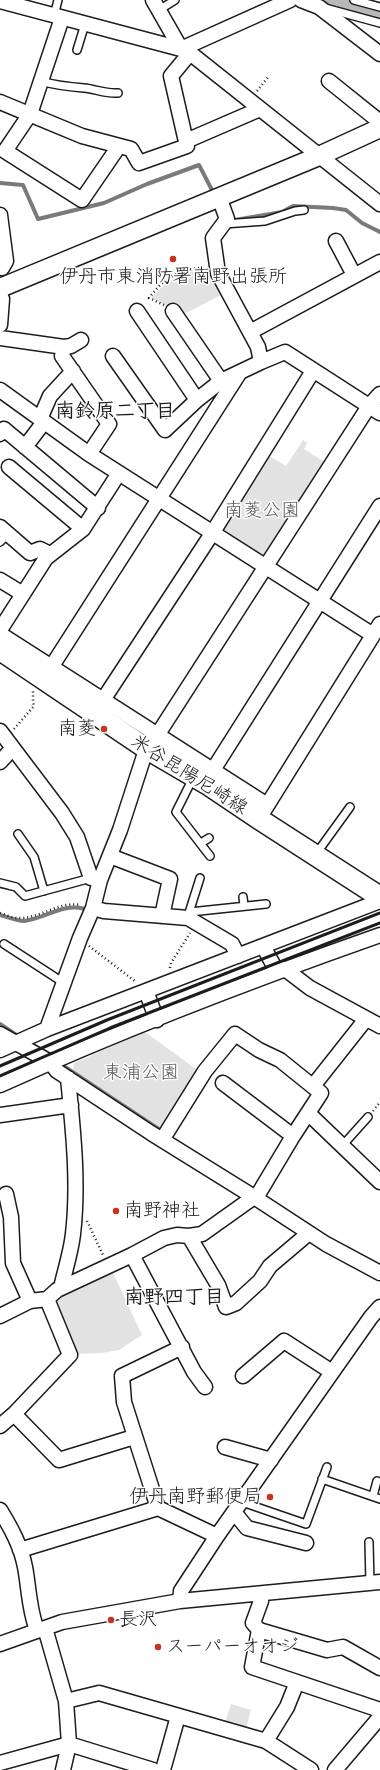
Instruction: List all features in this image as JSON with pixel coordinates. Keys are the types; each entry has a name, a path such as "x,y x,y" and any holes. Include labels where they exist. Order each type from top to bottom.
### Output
{"main road":[{"name":"米谷昆陽尼崎線","path":"0,650 152,742 205,777 263,812 315,855 380,897"}],"street":[{"path":"0,102 82,136 131,149 139,163 187,146 171,76 186,51 290,0"},
{"path":"301,0 319,7 380,54"},
{"path":"5,2 186,51"},
{"path":"156,5 186,51 380,204"},
{"path":"58,17 30,114 3,154 82,200 119,146"},
{"path":"333,82 380,122"},
{"path":"186,141 255,104"},
{"path":"2,280 219,197 319,156 380,128"},
{"path":"219,197 227,219 213,238 218,273 258,347 261,362"},
{"path":"0,215 6,261 2,280 0,325"},
{"path":"336,241 354,275"},
{"path":"250,332 380,262"},
{"path":"138,311 197,400"},
{"path":"173,312 221,381"},
{"path":"0,338 64,347 71,346 81,340"},
{"path":"64,347 62,356 109,424 89,454"},
{"path":"113,356 165,430 197,400 221,381 285,352 374,409"},
{"path":"103,700 213,532 313,371"},
{"path":"25,447 42,421 50,396 73,372"},
{"path":"44,677 240,372"},
{"path":"0,390 89,454 319,600 377,630 263,812"},
{"path":"95,879 110,856 152,742 266,566 374,409 380,394"},
{"path":"0,434 4,429 98,508"},
{"path":"9,467 83,529"},
{"path":"0,630 46,558 83,529 98,508 119,473"},
{"path":"205,777 380,506"},
{"path":"3,534 30,553 40,549 50,554"},
{"path":"0,580 23,594"},
{"path":"0,634 44,677 103,700 152,742"},
{"path":"0,762 6,739"},
{"path":"6,739 22,758 62,813 77,837 95,879 93,908 80,938 47,1029"},
{"path":"110,856 170,879 162,916"},
{"path":"0,1050 141,987 238,956 380,901"},
{"path":"93,908 104,911 191,918 232,944 238,956"},
{"path":"0,1085 50,1062 285,969 380,935"},
{"path":"263,946 275,968 285,969 310,988 375,1021 313,1086"},
{"path":"141,987 157,1020"},
{"path":"0,1034 50,1062 57,1071 162,1140 310,1233 380,1273"},
{"path":"0,1316 30,1301 47,1299 57,1290 132,1255 164,1238 177,1235 189,1236 202,1234 255,1198 321,1093 280,1060 259,1050 235,1034 205,1071 162,1140"},
{"path":"61,1288 73,1235 75,1211 75,1136 68,1078"},
{"path":"223,1083 293,1136"},
{"path":"0,1115 71,1105"},
{"path":"308,1113 380,1182"},
{"path":"6,1194 11,1217 13,1263 30,1301"},
{"path":"189,1236 218,1285 226,1307 236,1303 260,1281 270,1266 310,1233"},
{"path":"132,1255 194,1372 205,1387"},
{"path":"0,1426 14,1414 70,1355 47,1299"},
{"path":"180,1601 181,1591 217,1536 371,1317 380,1307"},
{"path":"243,1376 284,1341 332,1372"},
{"path":"158,1508 124,1402 122,1376 182,1348"},
{"path":"14,1414 59,1460 134,1437"},
{"path":"225,1447 271,1460"},
{"path":"238,1507 247,1528 306,1543"},
{"path":"20,1550 158,1508 217,1536"},
{"path":"0,1510 12,1530 20,1550 33,1620 41,1629 66,1701 69,1744 63,1770"},
{"path":"0,1644 41,1629 88,1617 180,1601 375,1583"},
{"path":"261,1594 261,1601 253,1623 259,1630 327,1650 343,1646 380,1668"},
{"path":"259,1630 252,1667 380,1710"},
{"path":"266,1741 287,1707 297,1682"},
{"path":"66,1701 99,1693 266,1741 311,1770"},
{"path":"163,1770 178,1716"},
{"path":"335,1770 380,1717"},
{"path":"0,1763 69,1744 153,1770"}],"lane":[{"path":"58,0 58,17"},
{"path":"156,5 175,0"},
{"path":"354,0 380,8"},
{"path":"319,7 340,11 380,23"},
{"path":"77,50 85,24"},
{"path":"40,81 70,88 85,88 108,94 118,93"},
{"path":"224,224 243,224 265,221 295,211 304,210"},
{"path":"205,777 176,812 210,856"},
{"path":"315,855 350,807"},
{"path":"18,834 34,857 44,891"},
{"path":"201,843 209,838"},
{"path":"200,878 191,918 244,906 266,904"},
{"path":"0,883 16,888 25,896 95,879"},
{"path":"242,897 244,906"},
{"path":"4,944 64,983"},
{"path":"342,1146 368,1117"},
{"path":"238,1507 306,1524 327,1467"},
{"path":"322,1479 380,1499"},
{"path":"373,1496 377,1481"},
{"path":"369,1542 375,1583"}],"path":[{"path":"255,104 269,76"},
{"path":"173,312 169,308 149,298 161,283 173,275 194,268 217,265"},
{"path":"6,739 34,706 32,692 44,677"},
{"path":"0,913 18,918 32,916 59,906 74,904 93,908"},
{"path":"170,969 171,963 191,918"},
{"path":"80,938 141,987"},
{"path":"85,1216 109,1266"}],"green space":[{"path":"211,267 223,294 186,313 177,311 151,298 165,285 178,277 193,271"},
{"name":"南菱公園","path":"303,440 307,443 304,449 326,463 265,557 260,558 220,531 266,454 286,466"},
{"name":"東浦公園","path":"145,1032 200,1072 162,1130 73,1071 74,1063"},
{"path":"113,1273 142,1335 119,1350 102,1353 78,1354 57,1301 60,1295"},
{"path":"231,1704 251,1710 245,1732 224,1726"}],"waterway":[{"path":"328,0 380,16"},
{"path":"0,183 23,185 38,219 104,203 147,184 199,165 213,192"},
{"path":"235,220 282,212 293,206 333,208 346,210 362,223 380,232"},
{"path":"0,915 15,920 24,921 61,909 85,909"},
{"path":"0,1024 18,1036"},
{"path":"59,1063 163,1132"}],"railway":[{"path":"0,1066 107,1020 380,913"},
{"path":"0,1076 110,1028 380,923"}],"place":[{"name":"伊丹市東消防署南野出張所","path":"173,259"},
{"name":"南菱","path":"104,729"},
{"name":"南野神社","path":"116,1211"},
{"name":"伊丹南野郵便局","path":"270,1497"},
{"name":"長沢","path":"111,1620"},
{"name":"スーパーオオジ","path":"158,1647"}],"district":[{"name":"南鈴原二丁目","path":"115,412"},
{"name":"南野四丁目","path":"174,1298"}]}
